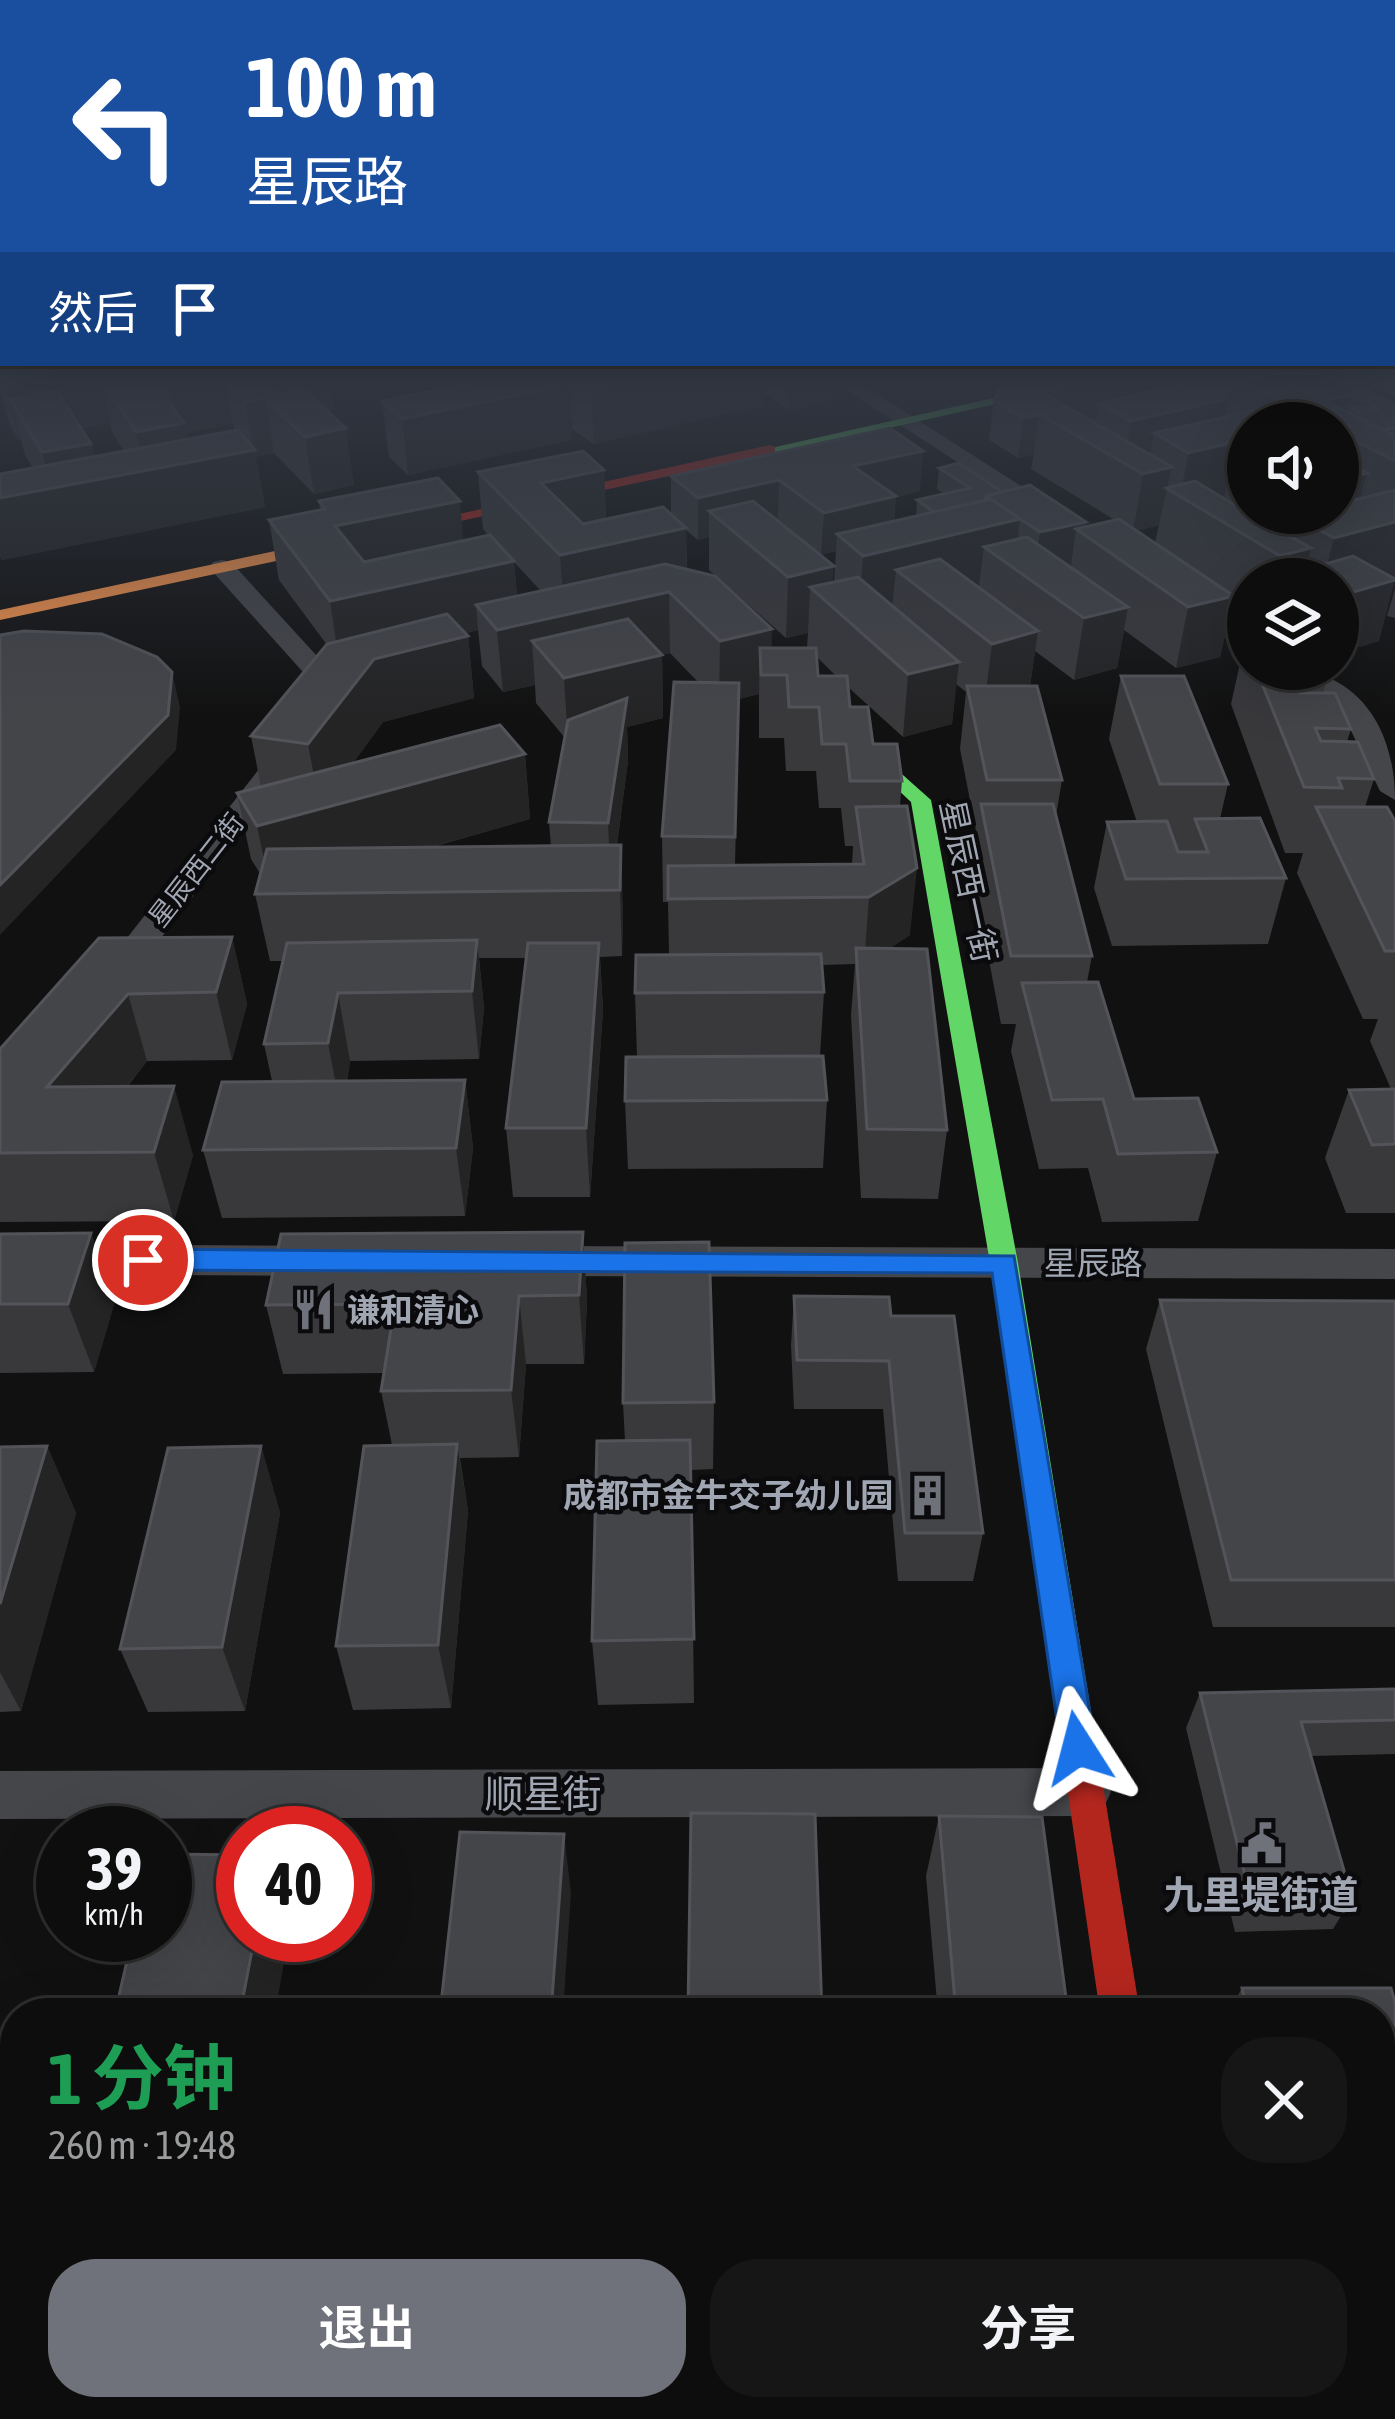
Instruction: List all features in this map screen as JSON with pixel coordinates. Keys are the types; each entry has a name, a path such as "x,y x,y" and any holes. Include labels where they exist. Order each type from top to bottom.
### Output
{"main road":[{"path":"0,595 499,493"},
{"path":"0,615 543,493"},
{"name":"星辰西一街","path":"822,707 921,800 1004,1263 1118,1998"}],"street":[{"path":"1021,493 1087,535"},
{"name":"星辰西二街","path":"102,993 346,688 222,567"},
{"path":"1167,587 1227,625"},
{"path":"1329,690 1353,705 1395,791"},
{"path":"1353,705 1395,705"},
{"path":"0,1259 359,1261"},
{"name":"星辰路","path":"502,1261 1395,1264"},
{"name":"顺星街","path":"0,1795 1085,1792"}],"building":[{"path":"361,493 452,493 460,501 335,526 364,562 490,535 514,561 330,601 269,520 325,509 319,501"},
{"path":"499,493 551,493 583,524 663,507 686,528 560,555"},
{"path":"797,493 896,496 824,513"},
{"path":"948,493 998,493 986,496 985,501 934,512 917,500"},
{"path":"1042,493 1086,522 1040,532 986,496"},
{"path":"1174,493 1215,493 1227,500 1227,524"},
{"path":"1395,493 1395,522 1359,531 1359,499"},
{"path":"991,499 1020,519 863,556 837,534"},
{"path":"753,501 834,566 788,577 709,511"},
{"path":"1119,519 1227,591 1227,598 1188,607 1076,529"},
{"path":"1243,534 1286,534 1311,548 1280,556"},
{"path":"1027,537 1128,607 1084,618 984,547"},
{"path":"940,559 1038,631 992,644 896,570"},
{"path":"1359,559 1395,580 1359,591"},
{"path":"665,564 715,576 772,629 720,641 669,592 497,630 476,605"},
{"path":"858,577 959,662 908,674 810,587"},
{"path":"447,614 468,636 374,659 308,744 251,736 327,644"},
{"path":"628,619 662,655 564,678 532,641"},
{"path":"24,631 102,634 157,657 172,672 168,715 0,885 0,635"},
{"path":"760,648 816,648 818,676 847,676 850,707 868,707 873,744 897,744 902,781 850,781 846,744 822,744 819,707 789,707 787,675 761,675"},
{"path":"1121,676 1184,676 1228,784 1160,784"},
{"path":"674,682 739,683 735,837 662,836"},
{"path":"967,686 1037,686 1062,780 987,780"},
{"path":"1265,690 1335,693 1351,729 1315,728 1321,741 1358,742 1374,779 1338,778 1342,788 1304,787"},
{"path":"627,698 608,823 549,822 568,720"},
{"path":"500,725 525,754 257,826 237,793"},
{"path":"981,804 1053,804 1092,956 1011,956"},
{"path":"907,806 917,868 869,897 668,899 668,866 864,864 856,807"},
{"path":"1316,807 1387,807 1395,821 1395,951 1385,951"},
{"path":"1260,818 1286,878 1126,879 1107,822 1167,821 1178,852 1208,852 1195,819"},
{"path":"621,845 620,890 255,894 267,849"},
{"path":"232,937 216,992 128,994 47,1087 174,1086 154,1152 0,1153 0,1049 99,938"},
{"path":"477,940 472,991 338,993 328,1043 264,1044 287,943"},
{"path":"528,943 599,943 586,1128 506,1128"},
{"path":"856,948 927,949 947,1130 867,1129"},
{"path":"821,954 824,992 635,993 636,955"},
{"path":"1098,982 1134,1099 1198,1098 1217,1152 1118,1154 1103,1099 1052,1100 1022,983"},
{"path":"823,1056 827,1100 625,1101 626,1057"},
{"path":"465,1080 456,1148 203,1150 222,1082"},
{"path":"1395,1089 1395,1144 1372,1145 1349,1090"},
{"path":"583,1232 579,1295 519,1296 511,1390 381,1391 395,1304 266,1305 281,1234"},
{"path":"91,1233 68,1304 0,1304 0,1234"},
{"path":"709,1242 714,1402 623,1403 625,1243"},
{"path":"794,1296 889,1297 891,1316 954,1316 983,1533 905,1533 889,1361 797,1360"},
{"path":"1160,1300 1395,1301 1395,1580 1231,1580"},
{"path":"690,1440 694,1639 592,1641 597,1441"},
{"path":"457,1444 438,1645 336,1646 364,1446"},
{"path":"47,1446 0,1604 0,1447"},
{"path":"261,1446 222,1647 120,1649 168,1448"},
{"path":"1395,1689 1395,1720 1301,1722 1352,1898 1251,1900 1200,1693"},
{"path":"691,1813 815,1814 821,1998 688,1998"},
{"path":"939,1816 1042,1817 1066,1998 955,1998"},
{"path":"460,1832 564,1834 552,1998 442,1998"},
{"path":"192,1854 216,1855 216,1962 250,1962 243,1998 118,1998 127,1962 192,1962"},
{"path":"1242,1988 1391,1988 1394,1998 1244,1998"}],"traffic: fast":[{"path":"849,733 921,800 1004,1263 1083,1773"}],"traffic: slow":[{"path":"0,615 368,536"}],"traffic: jam":[{"path":"368,536 570,493"},
{"path":"1083,1773 1118,1998"}],"place":[{"name":"谦和清心","path":"313,1310"},
{"name":"成都市金牛交子幼儿园","path":"927,1495"},
{"name":"九里堤街道","path":"1261,1843"}],"route":[{"path":"143,1260 1004,1263 1078,1748"}]}
